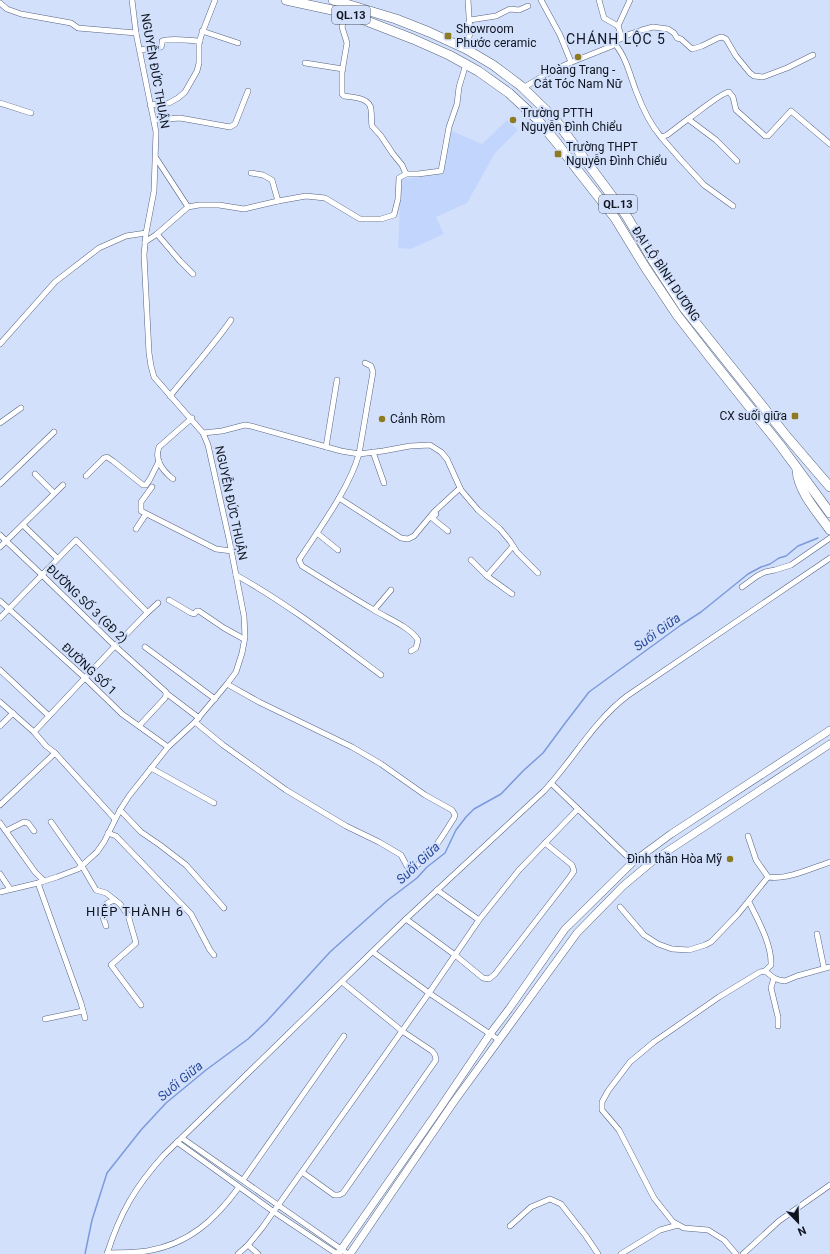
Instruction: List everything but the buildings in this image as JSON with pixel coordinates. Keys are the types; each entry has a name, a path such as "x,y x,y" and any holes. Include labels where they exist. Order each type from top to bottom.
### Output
{"highway":[{"name":"ĐẠI LỘ BÌNH DƯƠNG","path":"286,0 346,13 413,39 478,71 509,93 536,119 557,143 615,218 677,315 797,468 830,513"},
{"name":"ĐẠI LỘ BÌNH DƯƠNG","path":"336,0 396,19 466,49 493,66 523,88 554,118 626,215 652,259 684,308 788,438 830,487"},
{"path":"463,63 466,49"},
{"path":"797,468 798,479 802,488 830,530"},
{"path":"817,471 830,481"}],"street":[{"name":"NGUYỄN ĐỨC THUẬN","path":"0,892 41,882 70,872 82,866 97,852 120,810 151,768 168,747 197,720 236,672 242,653 244,639 244,616 232,551 208,445 203,433 192,418 154,377 148,353 144,255 146,234 154,191 156,132 136,33 132,0"},
{"path":"150,105 169,103 185,92 197,72 202,31 215,0"},
{"path":"466,49 470,33 468,0"},
{"path":"541,0 560,35 571,62"},
{"path":"599,0 604,18 618,26 622,38"},
{"path":"618,26 630,0"},
{"path":"0,2 7,8 21,14 71,23 78,28 136,33"},
{"path":"470,20 496,16 510,9 519,10 528,6"},
{"path":"346,13 342,27 347,43 343,69 342,94 344,96 363,100 369,104 371,108 372,126 402,165 406,174"},
{"path":"523,88 533,81 571,62 612,46 630,34 653,28 668,29 692,49 722,37 726,39 736,56 754,76 763,77 787,68 813,55"},
{"path":"202,31 238,43"},
{"path":"140,50 161,47 162,41 164,40 175,39 200,41"},
{"path":"614,44 623,56 636,93 648,118 661,137 704,185 733,206"},
{"path":"145,242 157,234 188,207 199,205 219,205 244,209 306,196 325,198 360,219 381,219 394,216 398,199 398,178 406,174 425,174 441,171 449,127 457,104 463,63"},
{"path":"305,64 343,69"},
{"path":"154,120 179,118 230,127 235,124 248,91"},
{"path":"661,137 667,135 703,106 708,106 724,92 729,92 733,96 736,110 765,136 768,136 791,111 830,144"},
{"path":"0,104 31,113"},
{"path":"688,119 716,140 738,160"},
{"path":"156,157 188,207"},
{"path":"251,173 263,175 272,180 278,201"},
{"path":"0,344 55,282 99,248 126,236 146,234"},
{"path":"157,234 193,274"},
{"path":"170,396 232,320"},
{"path":"365,363 371,366 373,372 359,454 355,467 339,498 299,560 302,566 416,636 418,640 416,648 411,651"},
{"path":"326,447 337,380"},
{"path":"0,423 21,408"},
{"path":"173,479 160,465 157,453 159,447 192,418"},
{"path":"203,433 251,426 341,451 359,454 410,446 430,445 441,452 461,489 482,514 500,529 517,552 538,573"},
{"path":"0,484 54,432"},
{"path":"373,452 384,483"},
{"path":"86,476 104,458 107,457 143,485 146,485 159,461"},
{"path":"35,474 54,493"},
{"path":"0,548 63,485"},
{"path":"152,487 141,502 141,511 216,550 232,551"},
{"path":"339,498 401,538 408,539 414,536 434,512 461,489"},
{"path":"448,531 432,518 461,489"},
{"path":"136,529 146,514"},
{"path":"23,525 57,558"},
{"path":"317,533 338,550"},
{"name":"ĐƯỜNG SỐ 3 (GĐ 2)","path":"0,536 114,646 161,686 166,693 223,745 293,794 346,826 379,842 401,855 404,862 411,869 417,865 438,842 454,818 455,815 452,810 352,747 259,702 227,684"},
{"path":"742,587 757,576 791,565 830,538"},
{"path":"0,618 74,540 77,540 144,607 147,612 146,614"},
{"path":"487,576 513,546"},
{"path":"238,1187 226,1205 214,1218 185,1238 167,1246 148,1251 107,1254 120,1218 136,1190 154,1166 406,919 535,800 551,783 598,724 621,701 830,558"},
{"path":"471,560 487,576 512,594"},
{"path":"236,575 262,590 313,624 382,675"},
{"path":"374,610 391,590"},
{"path":"169,600 194,614 199,611 224,628 244,639"},
{"name":"ĐƯỜNG SỐ 1","path":"0,601 85,678 122,714 168,747"},
{"path":"34,732 114,646 158,603"},
{"path":"145,646 215,699"},
{"path":"0,670 48,716"},
{"path":"139,726 165,698 166,693"},
{"path":"0,702 55,753 115,819"},
{"path":"0,726 13,713"},
{"path":"338,1252 440,1108 490,1034 566,929 633,862 671,834 830,730"},
{"path":"177,1142 274,1212 338,1252 349,1254 453,1103 573,938 623,886 654,860 830,744"},
{"path":"0,805 55,753"},
{"path":"151,768 214,803"},
{"path":"551,783 633,862"},
{"path":"238,1254 248,1245 274,1212 479,920 519,870 578,808"},
{"path":"120,810 140,832 186,865 224,908"},
{"path":"6,831 24,822 28,823 34,831"},
{"path":"51,822 82,866 96,890 106,893 115,900 128,915 136,941 134,945 110,966 141,1005"},
{"path":"0,823 41,882 85,1018"},
{"path":"108,833 116,836 191,914 214,955"},
{"path":"748,836 756,860 768,877 776,878 830,862"},
{"path":"406,919 455,955 483,978 489,979 495,974 574,871 572,865 544,843"},
{"path":"0,874 10,889"},
{"path":"620,908 644,935 658,944 672,949 689,950 711,942 749,902 768,877"},
{"path":"437,890 479,920"},
{"path":"106,926 101,913 102,909 108,902 115,900"},
{"path":"736,1254 724,1240 708,1230 684,1228 673,1222 654,1198 619,1130 602,1110 602,1102 608,1091 630,1062 654,1042 719,996 760,972 765,971 771,965 772,958 770,951 749,902"},
{"path":"765,971 774,978 785,980 827,967 818,934"},
{"path":"373,952 429,993 499,1040"},
{"path":"774,978 771,988 778,1017 778,1026"},
{"path":"302,1172 334,1195 339,1195 343,1192 436,1060 432,1051 402,1031 342,982"},
{"path":"45,1019 83,1011"},
{"path":"243,1180 344,1036"},
{"path":"182,1138 279,1205 338,1252"},
{"path":"744,1254 779,1221 830,1186"},
{"path":"510,1226 531,1207 550,1199 561,1204 598,1254"},
{"path":"622,1254 660,1230 678,1225"},
{"path":"248,1245 258,1254"}],"shaded area":[{"path":"507,120 518,130 495,153 467,203 436,217 444,234 411,249 398,248 401,179 438,175 441,173 450,130 482,144"}],"waterway":[{"name":"Suối Giữa","path":"85,1254 92,1220 107,1173 141,1130 166,1103 206,1070 248,1039 266,1022 330,952 388,900 417,878 427,867 445,853 456,830 466,817 474,809 501,794 543,753 589,692 701,612 748,574 786,556 798,546 818,538"}],"place":[{"name":"Showroom Phước ceramic","path":"448,36"},
{"name":"Hoàng Trang - Cắt Tóc Nam Nữ","path":"578,57"},
{"name":"Trường PTTH Nguyễn Đình Chiểu","path":"513,120"},
{"name":"Trường THPT Nguyễn Đình Chiểu","path":"558,154"},
{"name":"CX suối giữa","path":"795,416"},
{"name":"Cảnh Ròm","path":"382,419"},
{"name":"Đình thần Hòa Mỹ","path":"730,859"}],"district":[{"name":"CHÁNH LỘC 5","path":"616,39"},
{"name":"HIỆP THÀNH 6","path":"135,911"}]}
